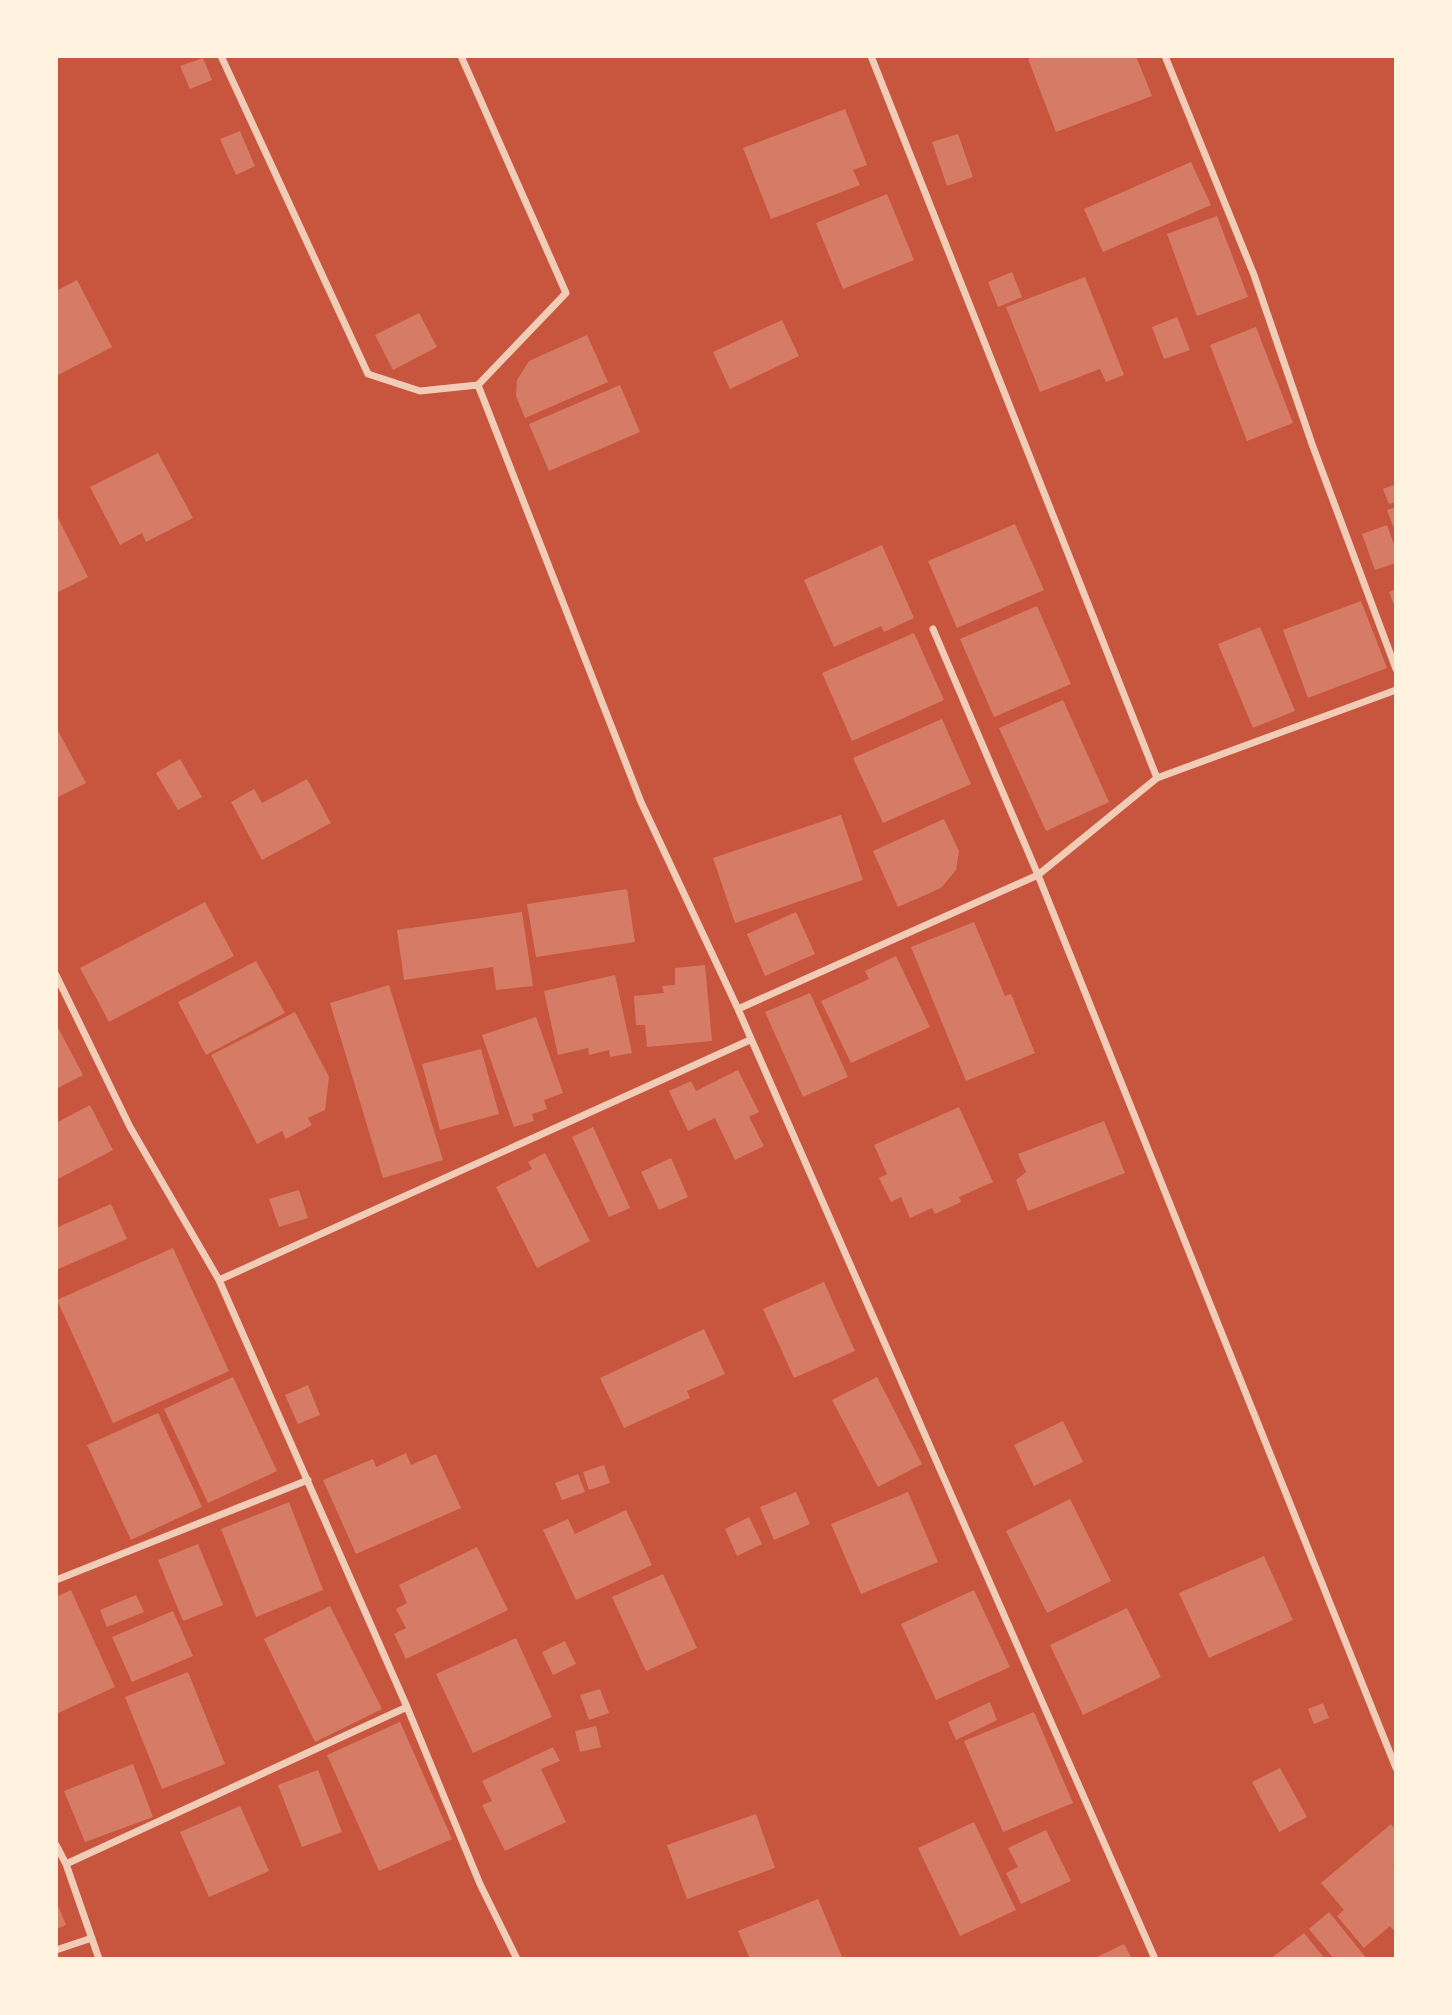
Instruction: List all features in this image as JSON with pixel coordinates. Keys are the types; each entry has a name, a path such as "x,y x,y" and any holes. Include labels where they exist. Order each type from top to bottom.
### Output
{"street":[{"path":"221,56 368,374 420,391 478,385 566,293 461,56"},
{"path":"871,56 1157,778"},
{"path":"1165,56 1254,275 1312,444 1396,669"},
{"path":"478,385 640,802 738,1009 954,1494 1155,1959"},
{"path":"933,629 1038,875 1396,1768"},
{"path":"738,1009 1038,875 1157,778 1396,690"},
{"path":"56,975 130,1127 219,1280 407,1707 480,1884 517,1959"},
{"path":"219,1280 750,1040"},
{"path":"56,1580 308,1480"},
{"path":"66,1864 407,1707"},
{"path":"56,1845 66,1864 99,1959"},
{"path":"56,1950 92,1938"}],"building":[{"path":"1037,56 1136,56 1152,96 1056,132 1028,59"},
{"path":"203,58 212,80 190,89 180,66"},
{"path":"845,109 867,165 853,170 860,185 771,219 743,148"},
{"path":"240,131 255,166 236,175 220,139"},
{"path":"958,134 973,177 947,186 932,142"},
{"path":"1191,162 1211,205 1103,252 1084,209"},
{"path":"887,194 914,260 843,289 816,223"},
{"path":"1217,216 1248,297 1197,316 1167,234"},
{"path":"1012,272 1022,297 998,307 988,282"},
{"path":"1085,277 1124,375 1106,382 1100,369 1040,392 1006,307"},
{"path":"77,280 112,347 56,376 56,291"},
{"path":"419,313 437,347 393,370 375,335"},
{"path":"1177,317 1190,350 1164,359 1152,327"},
{"path":"782,320 799,356 730,389 713,352"},
{"path":"1256,327 1293,423 1247,441 1210,345"},
{"path":"587,335 608,382 525,418 516,396 517,380 529,361"},
{"path":"620,385 640,432 549,471 529,424"},
{"path":"158,453 193,518 146,542 142,533 120,545 90,487"},
{"path":"1396,484 1396,502 1389,504 1383,489"},
{"path":"1396,507 1396,534 1387,510"},
{"path":"56,514 88,577 56,593"},
{"path":"1015,524 1044,590 957,628 928,561"},
{"path":"1387,525 1396,550 1396,563 1375,570 1362,534"},
{"path":"882,545 914,618 884,632 881,626 834,647 804,580"},
{"path":"1396,589 1396,610 1389,592"},
{"path":"1361,601 1387,668 1308,698 1283,630"},
{"path":"1037,606 1071,684 994,717 960,639"},
{"path":"1260,627 1295,711 1253,728 1218,644"},
{"path":"914,633 944,700 852,741 822,673"},
{"path":"1063,700 1109,802 1046,831 999,728"},
{"path":"942,719 971,784 883,823 853,758"},
{"path":"56,727 86,783 56,798"},
{"path":"180,759 202,797 178,810 156,773"},
{"path":"307,779 331,823 262,860 231,802 254,789 262,803"},
{"path":"841,815 863,880 735,923 713,858"},
{"path":"944,819 959,851 956,870 941,888 898,907 873,851"},
{"path":"627,889 635,942 536,957 527,904"},
{"path":"205,902 234,956 109,1022 80,968"},
{"path":"522,912 533,986 496,990 493,967 404,980 397,930"},
{"path":"796,912 815,954 765,976 747,934"},
{"path":"974,922 1005,996 1011,994 1035,1053 966,1081 911,947"},
{"path":"896,956 930,1027 851,1063 821,1001 869,979 865,971"},
{"path":"256,961 285,1013 206,1055 178,1002"},
{"path":"705,965 712,1041 647,1047 645,1025 636,1025 634,996 664,993 662,986 675,985 675,968"},
{"path":"615,975 632,1053 610,1057 609,1050 589,1055 588,1048 558,1055 544,991"},
{"path":"389,985 443,1160 383,1178 330,1003"},
{"path":"810,993 848,1077 803,1097 765,1012"},
{"path":"295,1012 329,1077 325,1110 308,1118 312,1125 286,1139 282,1131 257,1144 211,1055"},
{"path":"536,1017 563,1093 544,1100 547,1109 532,1114 534,1121 514,1127 482,1035"},
{"path":"56,1024 83,1075 56,1089"},
{"path":"481,1049 499,1114 440,1130 422,1064"},
{"path":"738,1070 759,1112 749,1117 764,1146 735,1160 715,1118 688,1131 669,1091 691,1081 696,1091"},
{"path":"90,1105 113,1150 56,1180 56,1123"},
{"path":"959,1107 993,1182 959,1197 961,1202 935,1214 932,1208 910,1218 901,1197 891,1202 879,1178 887,1174 874,1145"},
{"path":"1104,1121 1125,1173 1028,1211 1016,1180 1026,1172 1018,1154"},
{"path":"593,1127 630,1208 609,1217 572,1137"},
{"path":"545,1153 590,1241 537,1268 496,1187 532,1169 528,1162"},
{"path":"671,1158 688,1197 659,1210 641,1172"},
{"path":"299,1190 308,1218 279,1227 269,1199"},
{"path":"111,1204 127,1239 56,1270 56,1228"},
{"path":"173,1248 229,1371 113,1423 57,1300"},
{"path":"824,1282 855,1351 794,1378 763,1309"},
{"path":"704,1329 725,1374 687,1391 690,1398 624,1428 600,1378"},
{"path":"233,1377 277,1471 208,1503 164,1409"},
{"path":"877,1377 922,1464 878,1487 832,1400"},
{"path":"308,1385 320,1415 298,1424 285,1395"},
{"path":"158,1413 202,1507 131,1540 87,1445"},
{"path":"1063,1421 1083,1462 1034,1486 1014,1445"},
{"path":"406,1453 411,1465 436,1454 461,1508 356,1554 323,1480 373,1459 376,1467"},
{"path":"604,1465 610,1483 589,1490 583,1472"},
{"path":"578,1474 585,1492 562,1500 555,1483"},
{"path":"796,1492 810,1524 774,1540 760,1507"},
{"path":"908,1492 938,1562 861,1594 831,1524"},
{"path":"1070,1499 1111,1581 1047,1613 1006,1531"},
{"path":"289,1502 323,1590 256,1617 221,1529"},
{"path":"626,1510 652,1565 576,1600 543,1530 568,1519 575,1534"},
{"path":"749,1517 762,1544 737,1556 725,1529"},
{"path":"198,1544 223,1605 183,1621 158,1560"},
{"path":"477,1547 508,1610 406,1659 394,1634 406,1628 396,1609 407,1603 399,1585"},
{"path":"1264,1556 1293,1620 1209,1658 1179,1593"},
{"path":"663,1574 697,1648 646,1671 612,1597"},
{"path":"71,1590 115,1687 56,1714 56,1597"},
{"path":"974,1590 1010,1667 936,1700 901,1624"},
{"path":"136,1595 144,1612 107,1627 100,1610"},
{"path":"330,1606 382,1709 315,1742 264,1639"},
{"path":"1127,1608 1161,1677 1083,1715 1050,1645"},
{"path":"173,1611 193,1656 132,1682 112,1637"},
{"path":"516,1638 552,1717 473,1753 436,1674"},
{"path":"565,1641 576,1664 553,1675 542,1652"},
{"path":"188,1672 225,1764 162,1789 125,1697"},
{"path":"600,1689 609,1713 589,1720 580,1695"},
{"path":"990,1702 997,1720 956,1740 948,1722"},
{"path":"1323,1703 1329,1718 1314,1724 1308,1709"},
{"path":"1034,1712 1073,1803 1003,1832 964,1741"},
{"path":"400,1722 452,1839 379,1871 327,1755"},
{"path":"596,1726 601,1747 580,1752 575,1731"},
{"path":"553,1747 560,1761 541,1769 566,1822 505,1851 482,1805 492,1801 482,1781"},
{"path":"133,1764 153,1817 85,1842 64,1791"},
{"path":"1280,1768 1307,1817 1279,1832 1252,1782"},
{"path":"318,1770 342,1832 302,1847 278,1785"},
{"path":"240,1806 269,1871 209,1897 180,1832"},
{"path":"756,1814 775,1868 687,1899 667,1845"},
{"path":"974,1822 1016,1910 960,1936 918,1848"},
{"path":"1391,1824 1396,1830 1396,1863 1393,1865 1396,1868 1396,1933 1390,1926 1364,1948 1337,1916 1344,1910 1321,1883"},
{"path":"1046,1830 1071,1881 1021,1904 1006,1873 1018,1867 1008,1848"},
{"path":"818,1899 842,1957 750,1959 738,1931"},
{"path":"56,1901 66,1925 56,1929"},
{"path":"1329,1912 1367,1959 1334,1959 1309,1929"},
{"path":"1304,1933 1325,1959 1270,1959"},
{"path":"1124,1944 1132,1959 1093,1959"}]}
